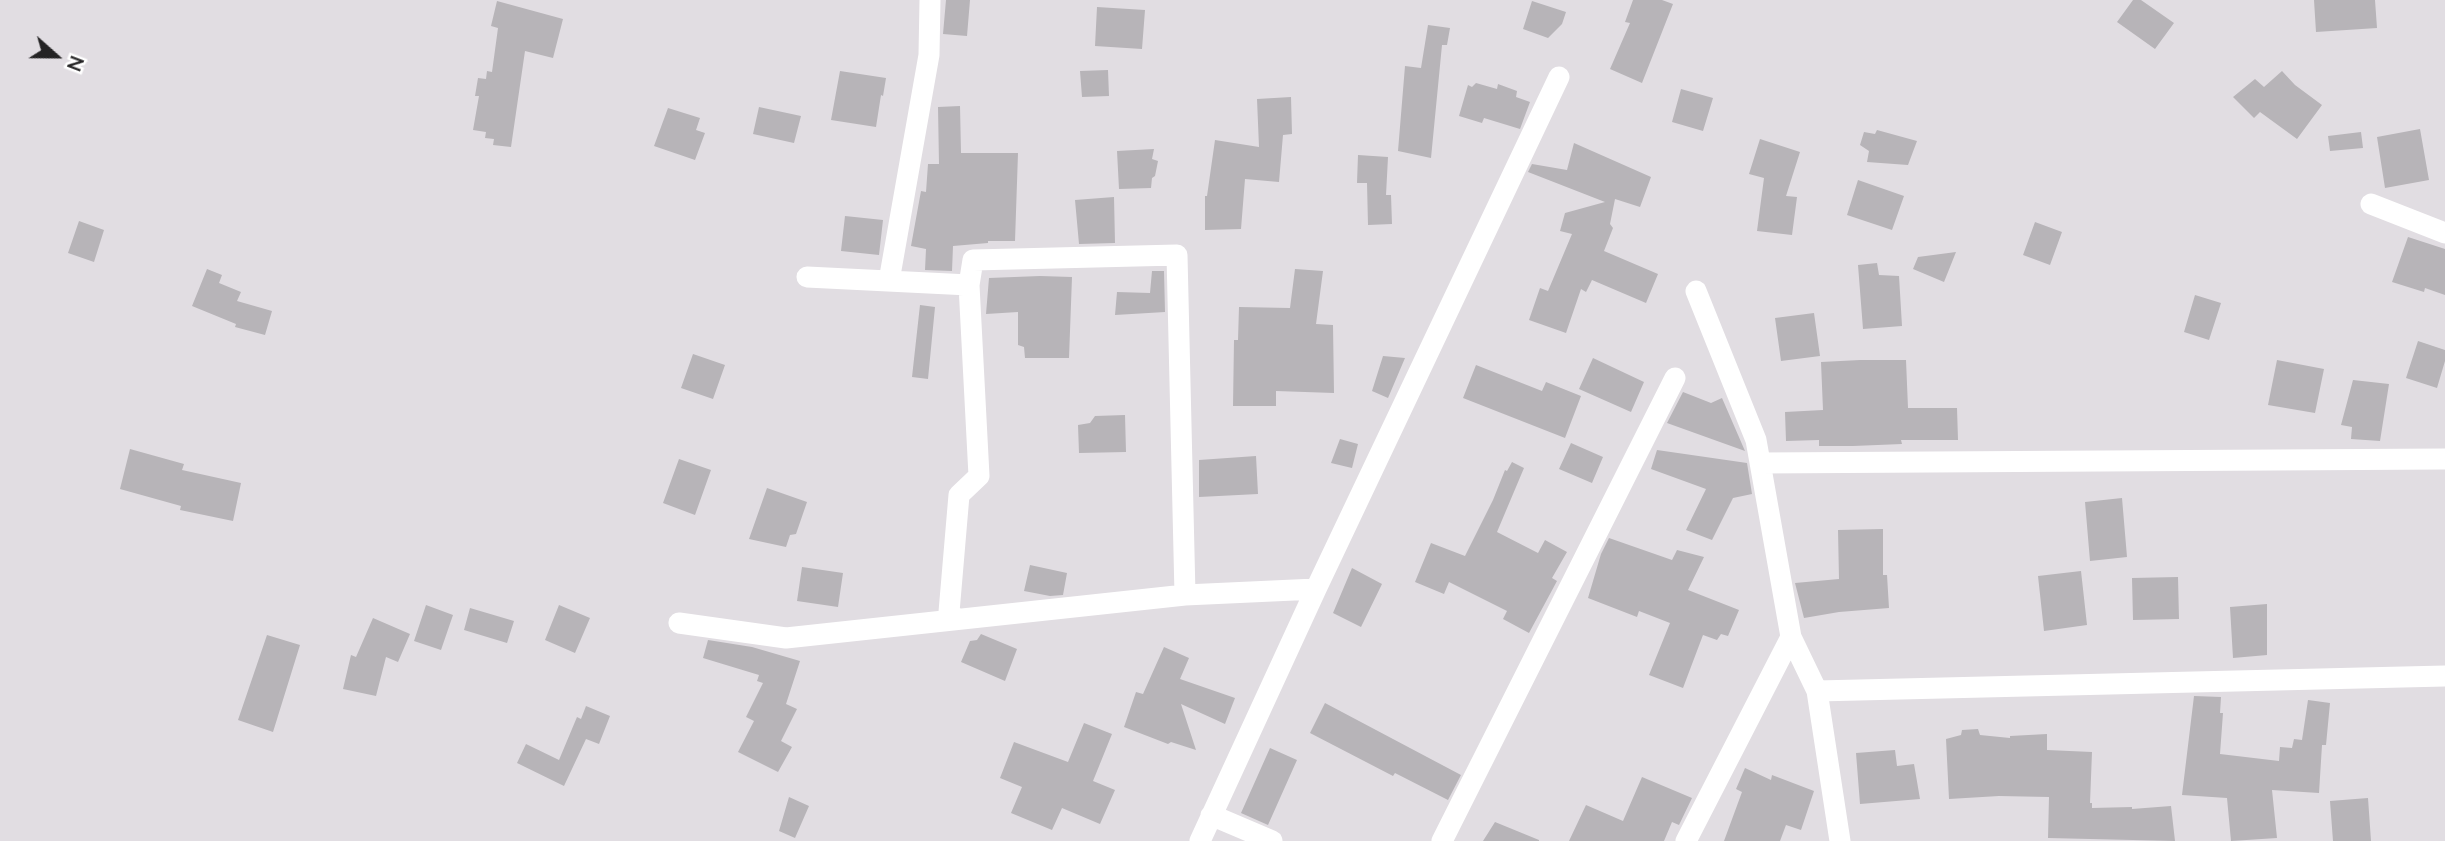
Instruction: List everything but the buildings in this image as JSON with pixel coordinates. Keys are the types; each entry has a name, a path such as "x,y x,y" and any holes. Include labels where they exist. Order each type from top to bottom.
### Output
{"street":[{"path":"889,281 929,55 930,0"},
{"path":"1200,841 1316,589 1559,77"},
{"path":"2371,204 2445,233"},
{"path":"956,619 949,612 959,495 979,477 969,285 973,260 1177,255 1185,595"},
{"path":"807,276 969,285"},
{"path":"1696,291 1756,440 1791,637 1817,691 1840,841"},
{"path":"1443,841 1675,378"},
{"path":"1760,463 2445,459"},
{"path":"679,623 786,638 1185,595 1316,589"},
{"path":"1686,841 1791,637"},
{"path":"1817,691 2445,676"},
{"path":"1211,815 1272,841"}]}
